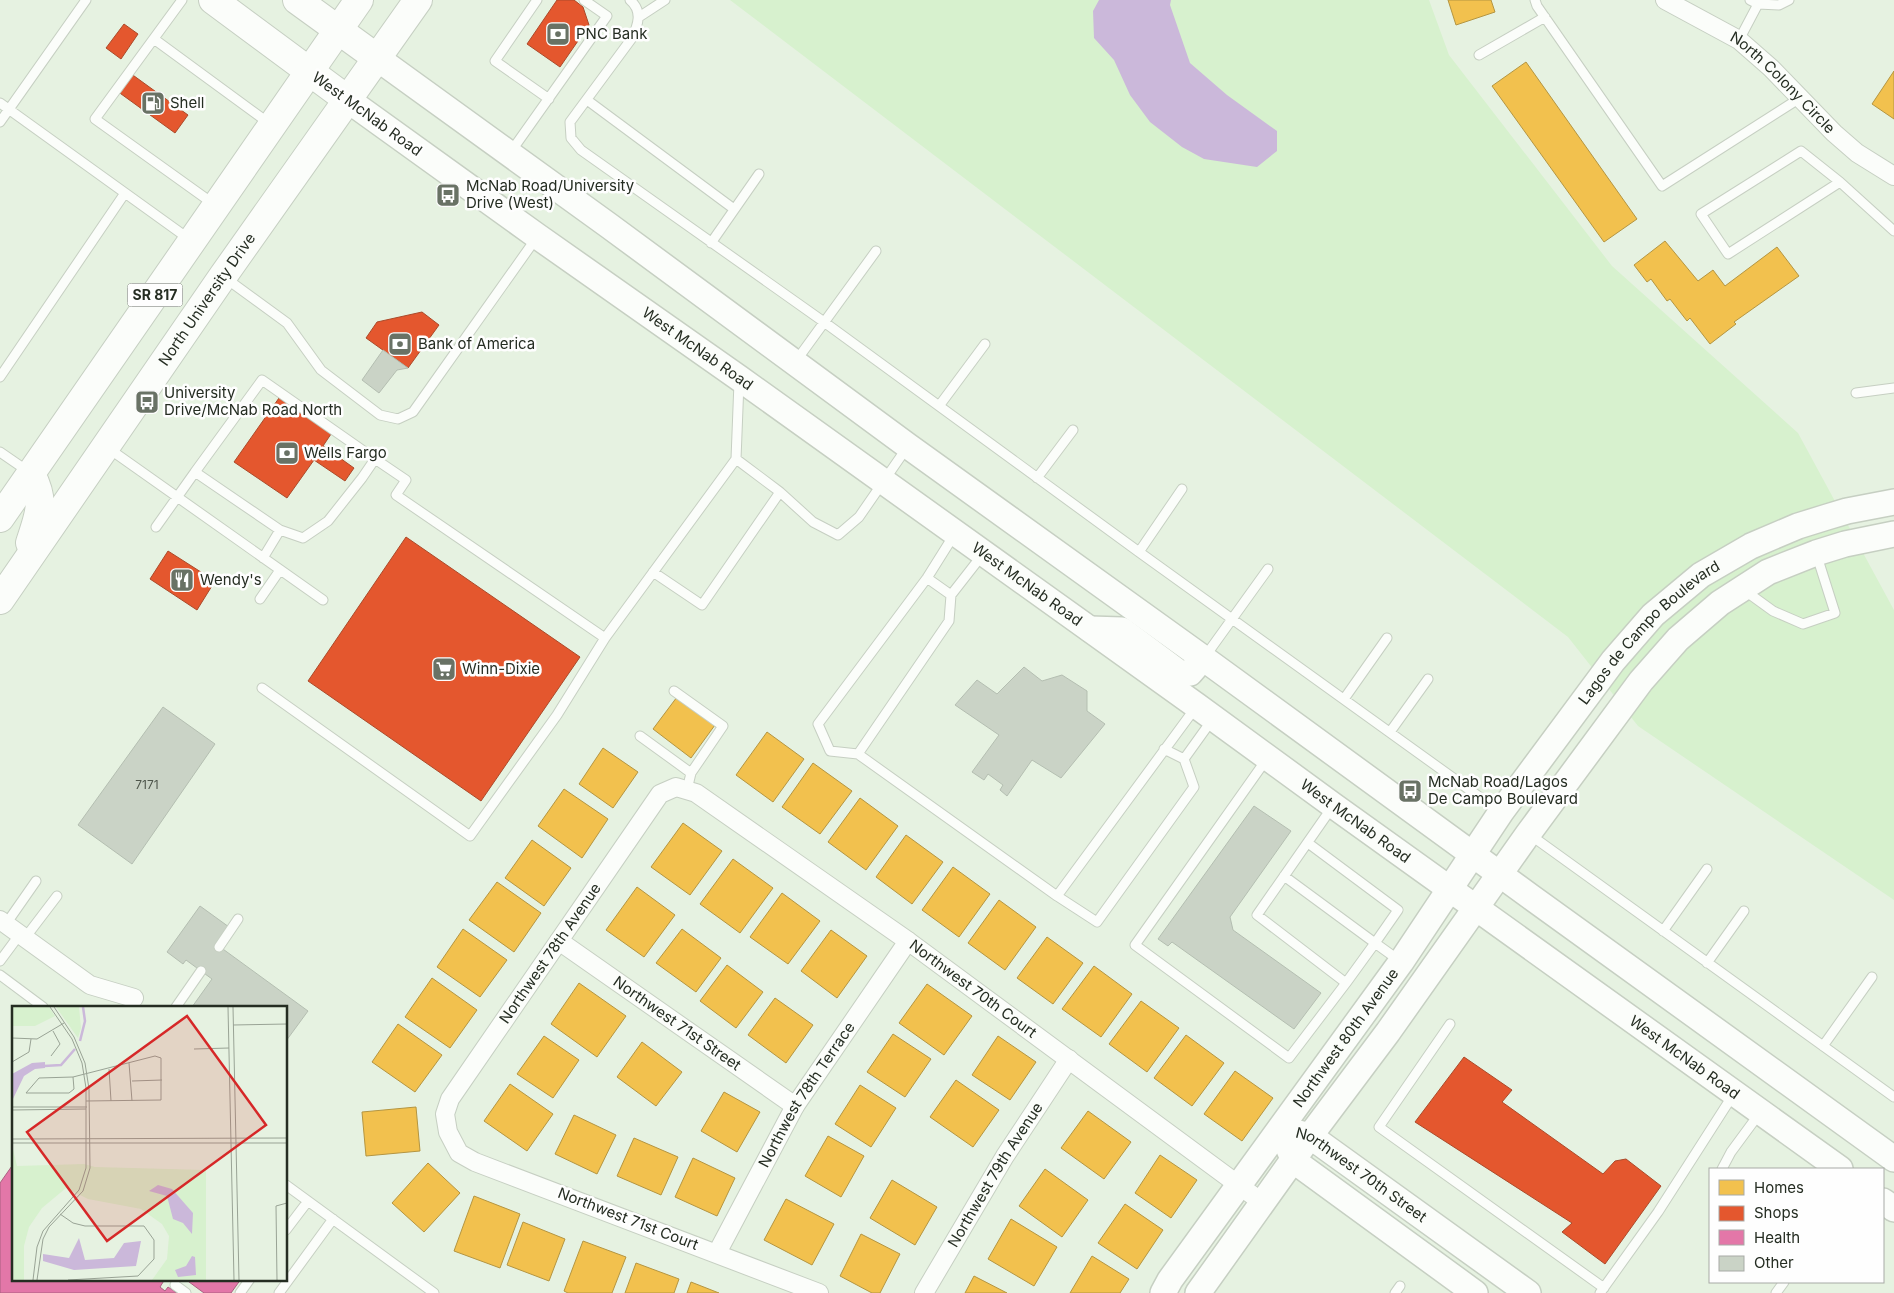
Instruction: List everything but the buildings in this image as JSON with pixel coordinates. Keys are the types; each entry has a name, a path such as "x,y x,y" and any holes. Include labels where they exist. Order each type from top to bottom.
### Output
{"main road":[{"name":"West McNab Road","path":"213,0 537,236 984,553 1839,1168"},
{"path":"297,0 510,153 908,446 1204,658 1894,1159"},
{"name":"SR 817","path":"0,518 360,0"},
{"name":"North University Drive","path":"0,600 223,276 418,0"},
{"path":"23,566 39,512 40,502 39,489 31,474"},
{"name":"Lagos de Campo Boulevard","path":"1473,854 1501,812 1613,660 1653,615 1701,575 1751,546 1798,526 1847,511 1894,502"},
{"name":"Lagos de Campo Boulevard","path":"1499,873 1640,681 1678,638 1720,603 1768,572 1816,553 1864,539 1894,534"},
{"path":"1090,630 1122,630 1181,674 1190,673 1204,658"},
{"name":"Northwest 80th Avenue","path":"1163,1293 1170,1280 1401,962 1473,854"},
{"name":"Northwest 80th Avenue","path":"1198,1293 1310,1136 1388,1032 1499,873"},
{"name":"Northwest 70th Street","path":"1280,1128 1310,1136 1528,1293"},
{"name":"Northwest 70th Street","path":"1280,1128 1294,1161 1476,1293"}],"street":[{"name":"North Colony Circle","path":"1665,0 1739,40 1771,68 1834,133 1857,153 1894,176"},
{"name":"Northwest 70th Court","path":"682,788 696,793 908,941 1263,1203"},
{"name":"Northwest 78th Avenue","path":"448,1132 445,1114 450,1098 660,794 682,788"},
{"path":"13,929 90,985 134,998"},
{"name":"Northwest 78th Terrace","path":"717,1253 795,1106 908,941"},
{"name":"Northwest 71st Street","path":"558,942 795,1106"},
{"name":"Northwest 79th Avenue","path":"924,1293 1005,1156 1069,1059"},
{"name":"Northwest 71st Court","path":"448,1132 459,1152 475,1162 819,1293"}],"lane":[{"path":"0,122 86,0"},
{"path":"182,0 95,119 216,206"},
{"path":"537,0 495,61 548,99"},
{"path":"510,153 607,16 584,0"},
{"path":"630,0 633,2 640,17"},
{"path":"665,0 640,17 632,38 570,122 571,138 581,150 824,322 1139,552 1501,812"},
{"path":"1536,0 1537,6 1545,18 1662,186 1800,98"},
{"path":"1739,40 1754,2 1780,5 1789,0"},
{"path":"1479,55 1545,18"},
{"path":"154,38 272,126"},
{"path":"587,100 734,209"},
{"path":"0,103 192,241"},
{"path":"1840,182 1728,254 1701,214 1801,151 1840,182 1894,231"},
{"path":"711,242 760,174"},
{"path":"0,377 125,193"},
{"path":"223,276 287,322 320,370 380,415 398,419 413,412 537,236"},
{"path":"794,363 876,251"},
{"path":"939,406 985,344"},
{"path":"262,688 470,836 557,715 605,638 736,459 739,378"},
{"path":"156,527 262,380 406,480 396,495 605,638"},
{"path":"1856,393 1894,388"},
{"path":"1037,478 1073,430"},
{"path":"736,459 780,492 812,522 838,535 859,517 908,446"},
{"path":"106,447 322,600"},
{"path":"0,452 31,474"},
{"path":"195,472 280,530 303,538 328,521 375,459"},
{"path":"1139,552 1182,490"},
{"path":"653,572 702,605 780,492"},
{"path":"263,558 280,530"},
{"path":"956,533 927,578 818,724 830,751 858,754 1057,896 1097,922 1194,787 1184,759 1164,749"},
{"path":"858,754 949,621 951,595 984,553"},
{"path":"1742,589 1774,611 1803,624 1835,613 1816,553"},
{"path":"1204,658 1268,569"},
{"path":"260,599 280,570"},
{"path":"927,578 951,595"},
{"path":"1344,699 1386,638"},
{"path":"1390,732 1428,679"},
{"path":"674,691 724,726 691,772 682,788"},
{"path":"1057,896 1164,749 1206,712"},
{"path":"1184,759 1206,712"},
{"path":"640,736 691,772"},
{"path":"1267,758 1135,946 1289,1058 1398,910 1308,843"},
{"path":"1334,806 1257,914 1346,983"},
{"path":"1528,834 1894,1097"},
{"path":"1663,931 1707,869"},
{"path":"1284,876 1401,962"},
{"path":"0,961 36,881"},
{"path":"13,929 57,896"},
{"path":"1707,963 1744,911"},
{"path":"219,947 238,919"},
{"path":"177,1006 201,971"},
{"path":"0,975 42,1006"},
{"path":"1823,1046 1872,977"},
{"path":"1450,1024 1379,1127 1602,1290 1663,1204 1734,1093"},
{"path":"1723,1168 1731,1152 1761,1112"},
{"path":"288,1186 434,1293"},
{"path":"288,1227 308,1201"},
{"path":"279,1293 333,1219"},
{"path":"240,1293 249,1280"},
{"path":"175,1286 186,1293"}],"green space":[{"path":"730,0 1429,0 1449,55 1612,266 1798,433 1894,610 1894,900 1638,726 1568,637"}],"shaded area":[{"path":"1099,0 1171,0 1170,5 1190,63 1227,95 1277,131 1277,151 1257,167 1204,159 1182,147 1150,122 1130,95 1114,60 1094,38 1093,11"}],"place":[{"name":"PNC Bank","path":"558,34"},
{"name":"Shell","path":"153,103"},
{"name":"McNab Road/University Drive (West)","path":"448,195"},
{"name":"Bank of America","path":"400,344"},
{"name":"University Drive/McNab Road North","path":"147,402"},
{"name":"Wells Fargo","path":"287,453"},
{"name":"Wendy's","path":"182,580"},
{"name":"Winn-Dixie","path":"444,669"},
{"name":"McNab Road/Lagos De Campo Boulevard","path":"1410,791"}]}
